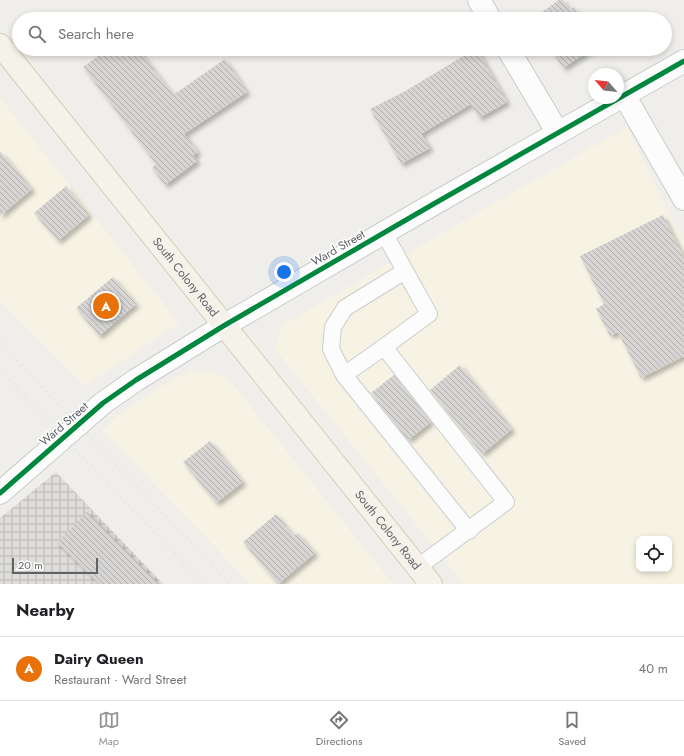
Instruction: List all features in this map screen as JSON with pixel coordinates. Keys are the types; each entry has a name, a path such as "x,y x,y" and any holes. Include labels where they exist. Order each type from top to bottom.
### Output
{"main road":[{"name":"South Colony Road","path":"0,45 424,576"}],"street":[{"path":"479,0 486,12"},
{"path":"512,56 558,133"},
{"name":"Ward Street","path":"624,95 684,61"},
{"path":"624,95 684,199"},
{"name":"Ward Street","path":"0,492 103,403 136,380 225,325 608,104"}],"lane":[{"path":"344,375 429,314 384,233"},
{"path":"405,271 345,308 333,327 331,349 344,375 469,531"},
{"path":"384,347 506,502 469,531 424,576"}],"shaded area":[{"path":"0,98 179,323 85,386 0,302"},
{"path":"627,127 684,243 684,584 464,584 274,348 284,324"},
{"path":"191,371 208,371 228,378 393,584 251,584 103,431 114,418 158,388"},
{"path":"56,472 163,584 0,584 0,518"}],"building":[{"path":"559,0 563,0 569,10 574,7 577,12 542,12"},
{"path":"98,56 143,56 173,95 225,59 247,92 184,134 198,152 193,155 197,161 165,185 152,168 156,164 83,67"},
{"path":"463,56 481,56 507,102 479,118 471,104 421,134 430,148 401,164 370,109 407,90"},
{"path":"555,56 581,56 563,68"},
{"path":"0,151 32,189 0,216"},
{"path":"66,186 89,215 58,241 34,213"},
{"path":"663,215 684,258 684,356 641,378 618,332 610,336 596,309 604,304 580,256"},
{"path":"113,277 136,304 99,336 76,308"},
{"path":"460,365 512,429 482,454 430,390"},
{"path":"394,375 431,422 408,440 371,393"},
{"path":"210,441 243,482 216,503 183,462"},
{"path":"87,512 158,584 100,584 57,542"},
{"path":"276,514 294,536 298,533 315,553 278,584 243,542"}],"railway":[{"path":"0,343 230,584"},
{"path":"0,371 204,584"}],"cycle path":[{"path":"0,493 103,403 136,380 225,325 684,61"}],"place":[{"name":"Dairy Queen","path":"106,306"}]}
